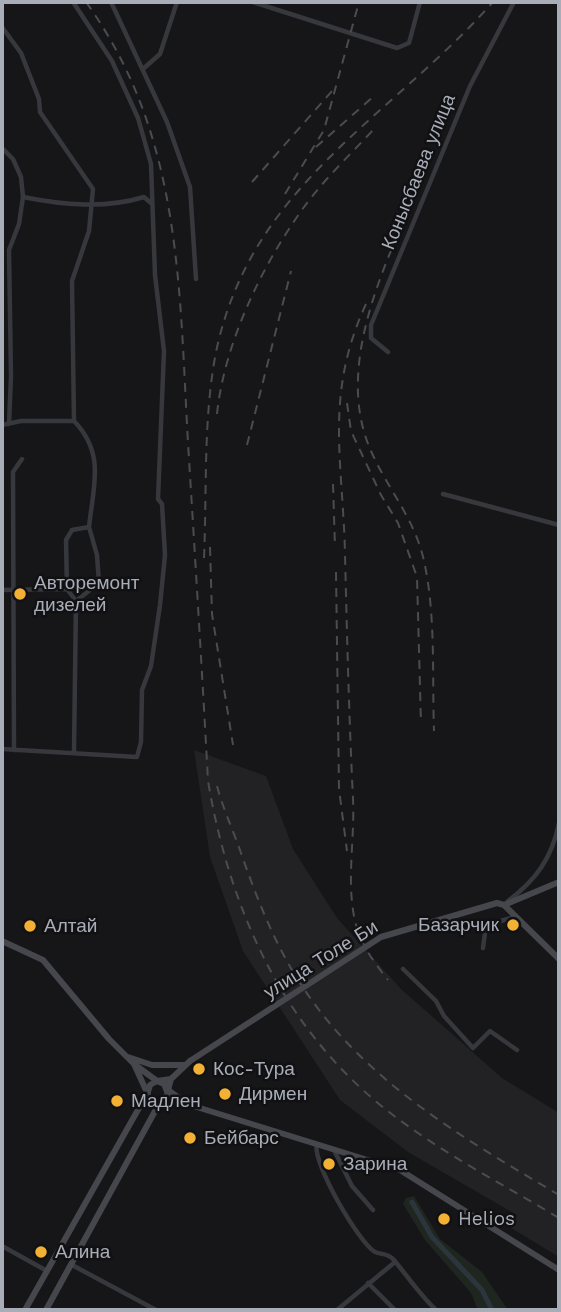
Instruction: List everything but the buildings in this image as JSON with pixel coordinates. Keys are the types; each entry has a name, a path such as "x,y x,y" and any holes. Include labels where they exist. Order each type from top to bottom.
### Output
{"main road":[{"name":"улица Толе Би","path":"168,1090 171,1079 187,1063 381,937 500,904 559,882"},
{"path":"500,904 516,916 559,959"},
{"path":"2,941 43,960 127,1057 187,1104"},
{"path":"127,1057 152,1065 187,1063"},
{"path":"134,1064 150,1099 187,1104 400,1170 559,1270"},
{"path":"26,1310 150,1085 171,1079"},
{"path":"46,1310 160,1102 166,1098 168,1090"},
{"path":"48,1272 64,1280"}],"street":[{"path":"2,749 74,751 137,757 141,743 142,690 151,667 165,555 162,504 158,499 164,351 155,275 151,164 138,118 112,61 73,2"},
{"path":"111,2 167,122 190,187 196,279"},
{"path":"143,69 160,54 177,2"},
{"path":"253,2 397,48 409,43 420,2"},
{"name":"Конысбаева улица","path":"388,352 371,338 372,325 470,86 514,2"},
{"path":"2,27 21,53 39,99 40,112 93,189 89,231 72,281 74,421 89,438 94,450 95,480 89,527 97,555 99,583 76,601"},
{"path":"2,148 13,159 21,177 23,197 19,224 9,250 9,424"},
{"path":"23,197 59,204 92,205 144,197 152,205"},
{"path":"2,425 21,421 74,421"},
{"path":"13,750 13,472 22,459"},
{"path":"443,494 559,525"},
{"path":"74,751 76,601 67,589 68,533 89,527"},
{"path":"2,590 67,589"},
{"path":"500,904 533,883 548,860 559,823"},
{"path":"483,948 486,925 516,916"},
{"path":"403,969 436,1001 444,1016 472,1048 491,1031 517,1050"},
{"path":"317,1144 318,1163 359,1233 375,1252 383,1252 395,1262 415,1290 436,1310"},
{"path":"334,1150 352,1186 373,1210"},
{"path":"2,1246 48,1272"},
{"path":"339,1310 395,1262"},
{"path":"72,1265 156,1310"},
{"path":"368,1283 395,1310"}],"shaded area":[{"path":"194,750 266,776 293,849 337,918 401,989 502,1078 559,1113 559,1257 511,1228 517,1215 408,1152 340,1100 243,951 210,857"},
{"path":"414,1196 440,1239 482,1272 508,1310 478,1310 471,1293 425,1240 403,1204 406,1198"}],"waterway":[{"path":"412,1202 432,1237 482,1290 492,1310"}],"railway":[{"path":"86,2 118,53 141,105 158,159 170,213 182,327 208,781 217,827 245,917 264,959 287,999 313,1037 344,1072 379,1104 422,1136 559,1218"},
{"path":"285,194 324,130 359,2"},
{"path":"204,558 207,429 216,352 234,294 259,243 291,199 328,159 452,44 493,2"},
{"path":"252,182 332,91"},
{"path":"316,147 373,97"},
{"path":"217,414 235,336 269,261 315,193 375,128"},
{"path":"404,220 382,275 364,334 358,393 362,423 371,451 414,531 424,561 432,624 434,731"},
{"path":"247,445 291,271"},
{"path":"366,304 345,368 339,428 353,799 351,891 355,921 361,938 388,980"},
{"path":"347,403 351,431 381,495 398,523 417,577 421,724"},
{"path":"333,484 335,547"},
{"path":"210,547 212,614 233,745"},
{"path":"336,572 339,789 347,851"},
{"path":"217,786 254,890 275,939 302,986 327,1020 355,1051 418,1105 487,1152 559,1195"}],"place":[{"name":"Авторемонт дизелей","path":"20,594"},
{"name":"Базарчик","path":"513,925"},
{"name":"Алтай","path":"30,926"},
{"name":"Кос-Тура","path":"199,1069"},
{"name":"Дирмен","path":"225,1094"},
{"name":"Мадлен","path":"117,1101"},
{"name":"Бейбарс","path":"190,1138"},
{"name":"Зарина","path":"329,1164"},
{"name":"Helios","path":"444,1219"},
{"name":"Алина","path":"41,1252"}]}
